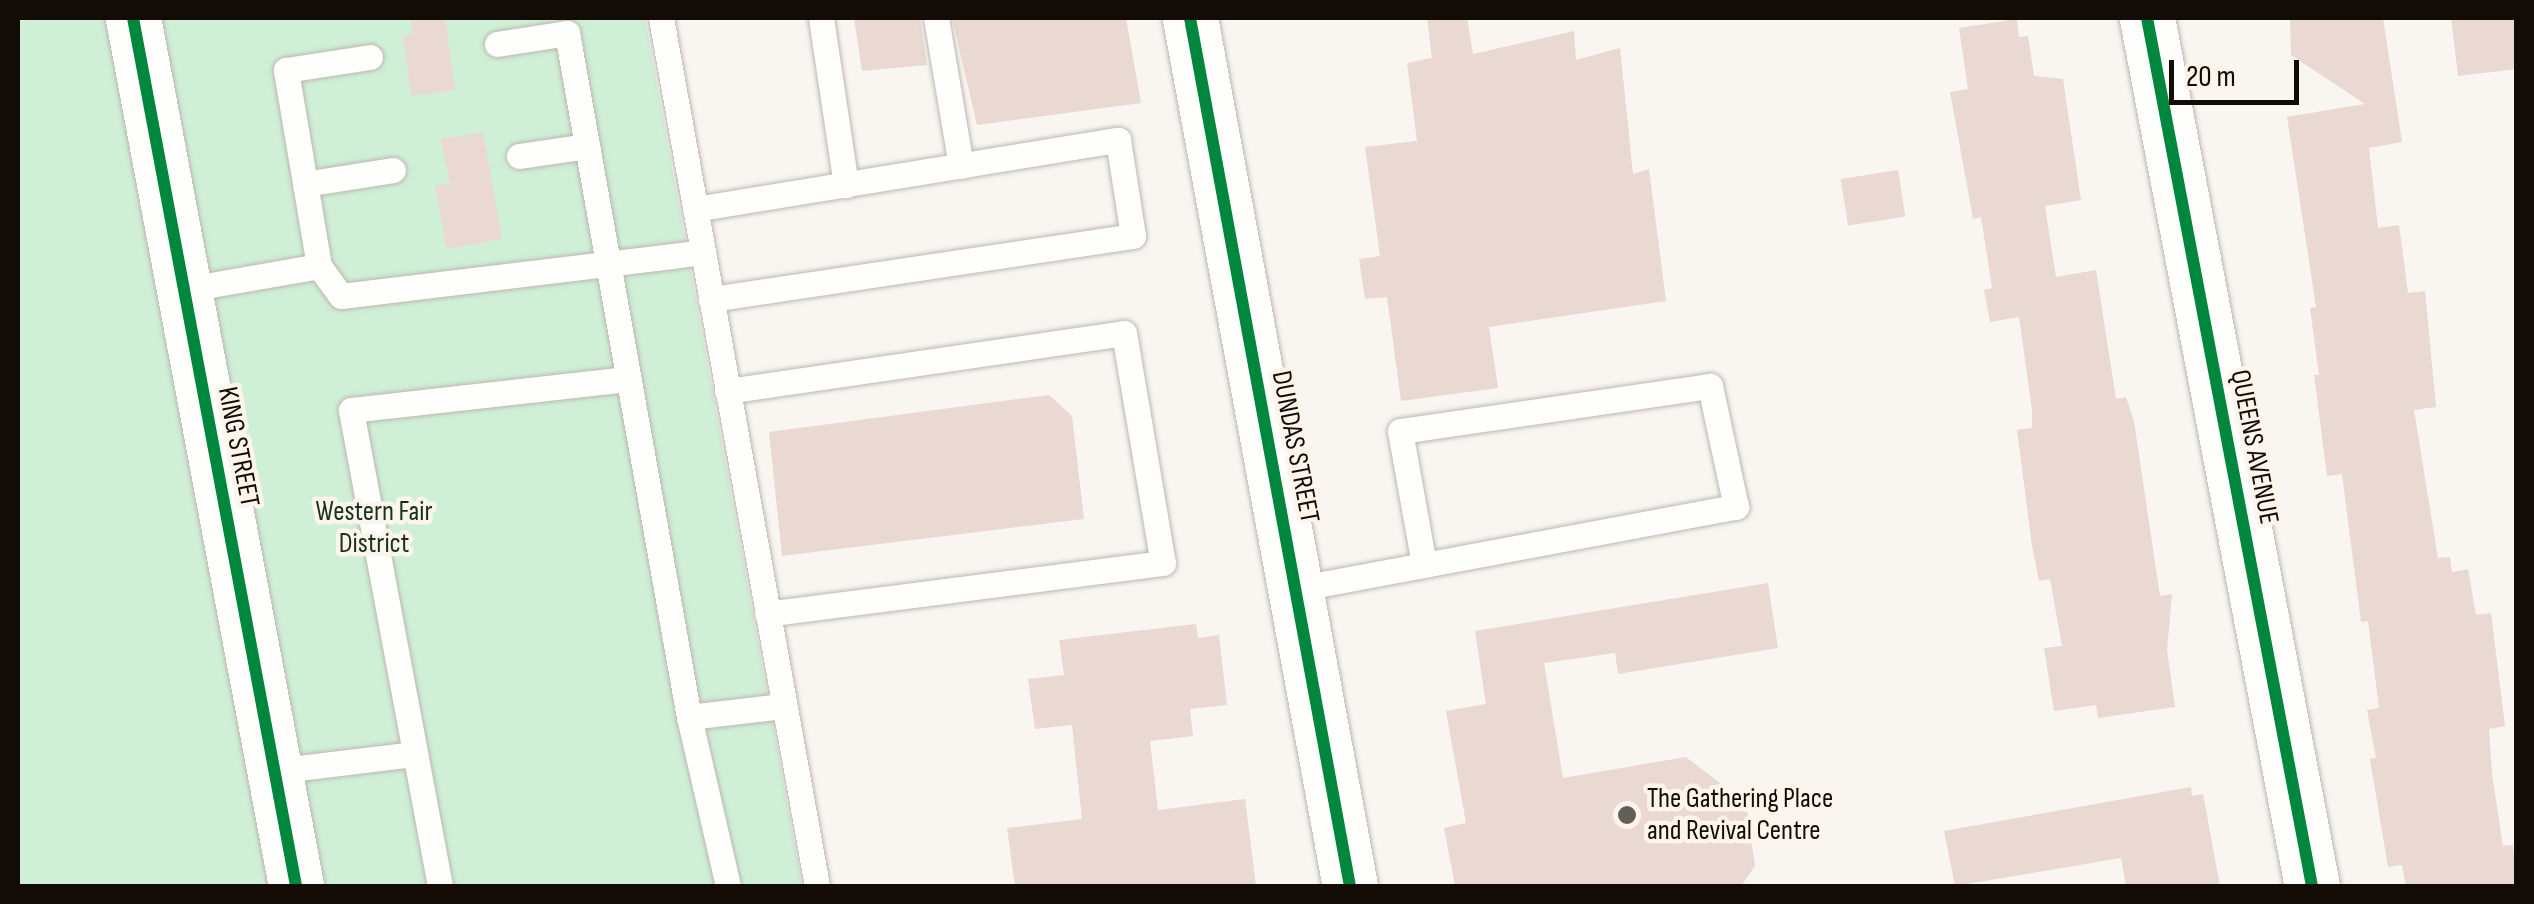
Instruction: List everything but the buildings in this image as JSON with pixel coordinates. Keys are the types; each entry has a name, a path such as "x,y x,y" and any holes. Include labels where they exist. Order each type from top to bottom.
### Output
{"street":[{"name":"KING STREET","path":"132,18 296,886"},
{"name":"DUNDAS STREET","path":"1190,18 1350,886"},
{"name":"QUEENS AVENUE","path":"2148,18 2312,886"}],"lane":[{"path":"662,18 782,706 818,886"},
{"path":"821,18 846,185"},
{"path":"936,18 961,166"},
{"path":"497,44 568,33 689,717 728,886"},
{"path":"370,57 286,70 320,266 341,296 702,252"},
{"path":"695,209 1118,140 1133,236 711,299"},
{"path":"519,156 587,146"},
{"path":"305,184 393,170"},
{"path":"182,290 320,266"},
{"path":"727,391 1124,333 1163,562 766,614"},
{"path":"440,886 351,410 628,379"},
{"path":"1296,589 1736,507 1710,386 1400,430 1424,564"},
{"path":"689,717 782,706"},
{"path":"274,772 415,754"}],"green space":[{"name":"Western Fair District","path":"645,18 802,886 18,886 18,21"}],"cycle path":[{"path":"133,18 296,886"},
{"path":"1190,18 1350,886"},
{"path":"2147,18 2312,886"}],"place":[{"name":"The Gathering Place and Revival Centre","path":"1627,815"}]}
